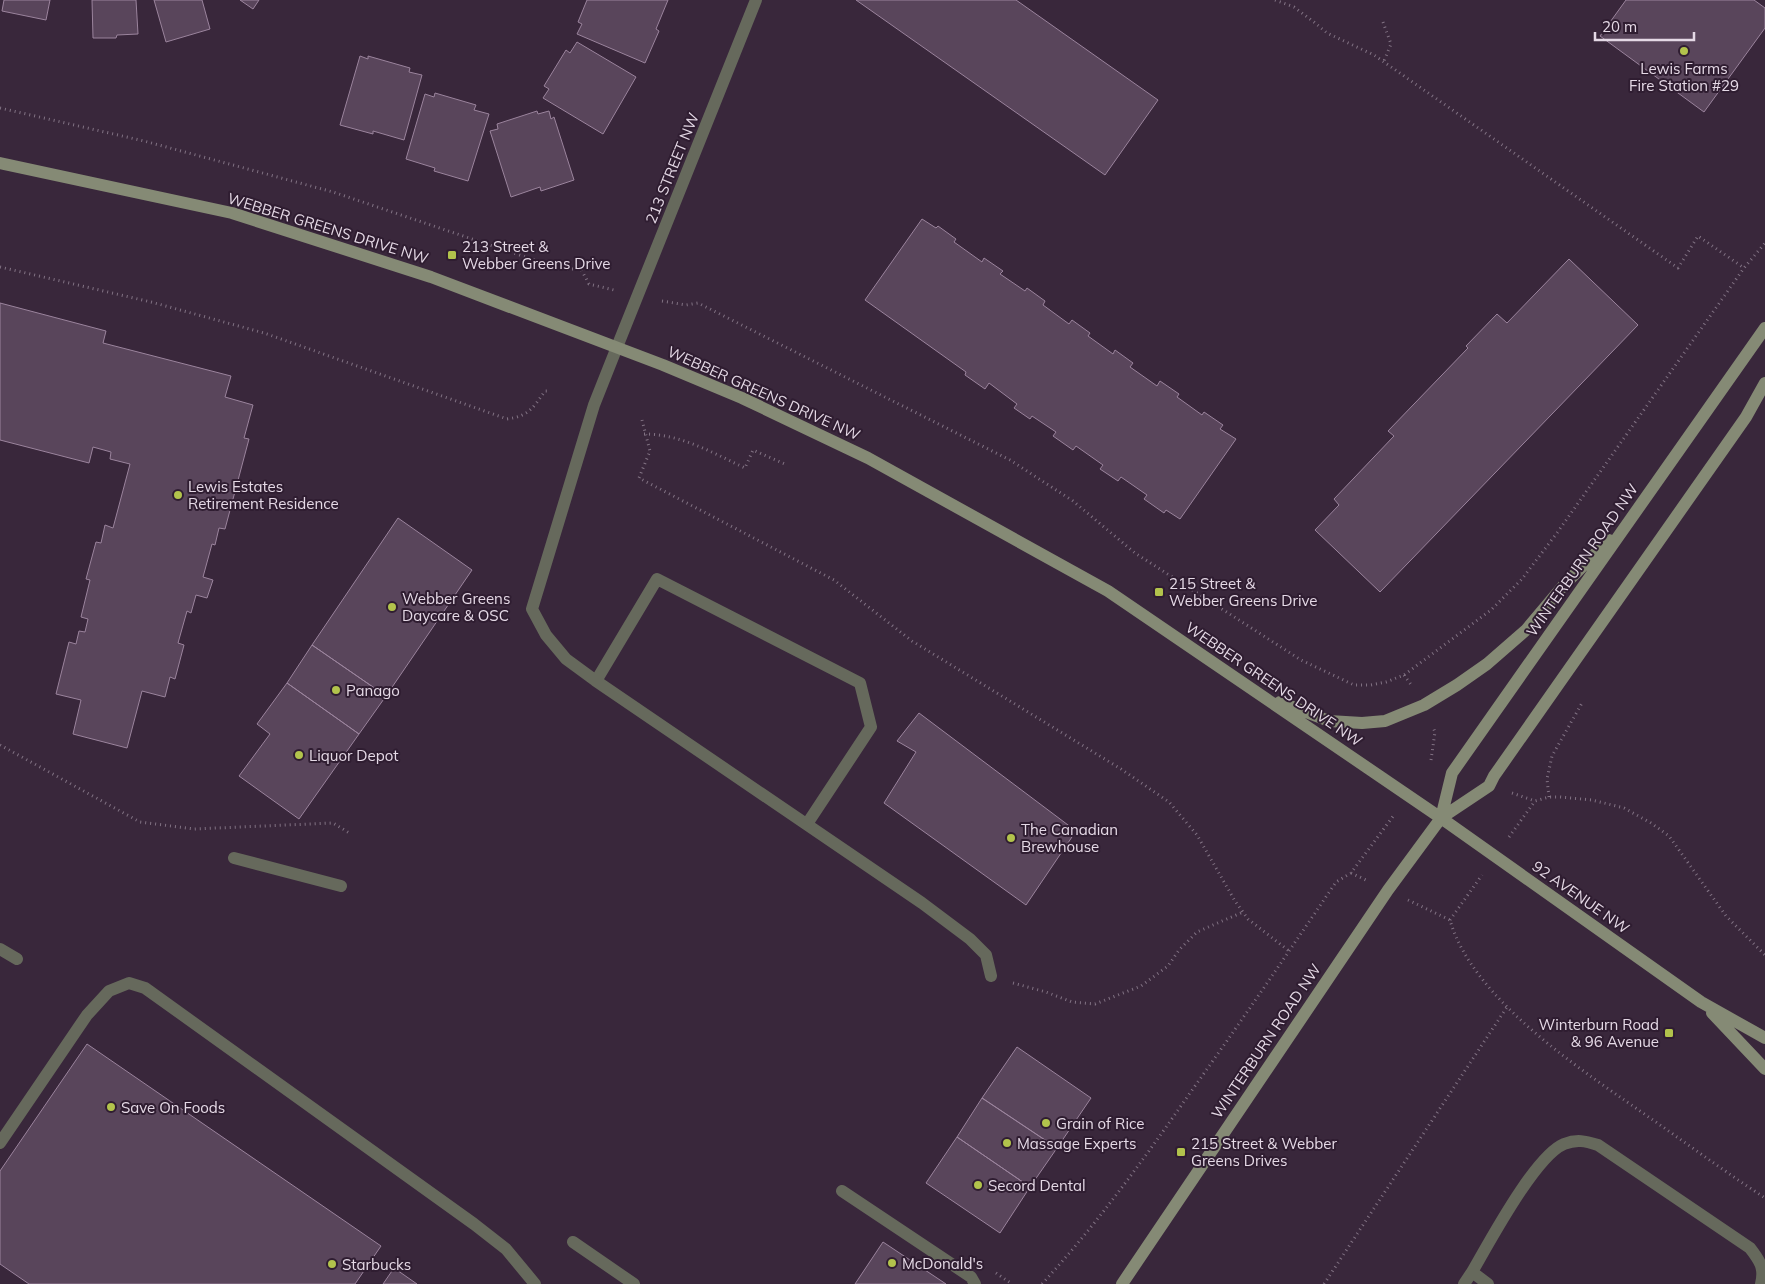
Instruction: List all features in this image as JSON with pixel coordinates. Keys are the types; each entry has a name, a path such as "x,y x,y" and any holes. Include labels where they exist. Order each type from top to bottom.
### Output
{"main road":[{"name":"WEBBER GREENS DRIVE NW","path":"0,163 232,213 280,227 431,277 616,347 742,398 868,458 1108,592 1441,818"},
{"name":"WINTERBURN ROAD NW","path":"1441,818 1452,773 1765,328"},
{"name":"WINTERBURN ROAD NW","path":"1122,1284 1388,890 1441,818 1489,786 1494,776 1746,417 1765,383"},
{"path":"1261,695 1329,720 1362,723 1386,721 1424,705 1487,664 1526,630 1563,586 1634,515"},
{"name":"92 AVENUE NW","path":"1441,818 1701,1002 1765,1038"},
{"name":"92 AVENUE NW","path":"1701,1002 1765,1069"}],"street":[{"name":"213 STREET NW","path":"596,681 566,659 546,635 532,609 594,405 756,0"},
{"path":"807,824 871,727 860,683 657,579 596,681 922,903 970,939 986,955 991,976"},
{"path":"234,858 341,886"},
{"path":"0,949 16,959"},
{"path":"0,1144 87,1015 108,991 129,983 145,988 474,1224 506,1249 535,1284"},
{"path":"1464,1284 1497,1228 1542,1162 1562,1145 1580,1140 1598,1145 1750,1248 1761,1261 1764,1276 1761,1284"},
{"path":"842,1191 971,1277 975,1284"},
{"path":"573,1242 634,1284"},
{"path":"1472,1272 1488,1284"}],"path":[{"path":"1275,0 1294,8 1327,34 1384,61 1678,268 1698,236 1744,268"},
{"path":"1383,22 1391,44 1384,61"},
{"path":"0,108 144,141 334,192 552,266 581,269 589,284"},
{"path":"686,305 698,303 1010,460 1073,501 1135,553 1301,660 1354,685 1371,686 1404,675 1491,610 1522,580 1563,525 1744,268 1765,244"},
{"path":"0,267 150,302 264,333 508,419 520,418 532,408 545,391 550,391"},
{"path":"642,420 644,434 650,451 639,478 834,580 912,641 1121,769 1169,802 1197,835 1243,912 1290,951"},
{"path":"644,434 660,434 680,439 704,448 745,468 754,450 787,466"},
{"path":"1549,797 1547,778 1552,756 1582,703"},
{"path":"1042,1284 1108,1207 1135,1172 1336,882 1351,873 1431,765 1434,732 1432,719"},
{"path":"0,744 140,822 194,829 333,823 351,834"},
{"path":"1535,801 1549,797 1592,800 1624,808 1651,823 1669,836 1726,916 1765,955"},
{"path":"991,976 1046,992 1072,1002 1095,1004 1142,986 1168,966 1179,950 1197,932 1243,912"},
{"path":"1450,920 1462,949 1475,969 1507,1007 1585,1072 1765,1198"},
{"path":"1324,1284 1507,1007"}],"building":[{"path":"4,0 50,0 46,20 2,11"},
{"path":"92,0 136,0 138,34 117,35 116,38 93,38"},
{"path":"154,0 202,0 210,29 166,42"},
{"path":"240,0 259,0 253,9"},
{"path":"587,0 668,0 656,29 659,31 645,63 577,34 582,24 578,22"},
{"path":"856,0 1016,0 1158,100 1105,175"},
{"name":"Lewis Farms Fire Station #29","path":"1626,0 1754,0 1765,8 1765,28 1704,112 1600,36"},
{"path":"577,42 636,77 603,134 543,98 549,89 544,86 566,50 570,53"},
{"path":"360,56 368,59 368,56 410,68 409,72 422,75 404,140 373,131 373,134 340,125"},
{"path":"435,93 476,105 474,110 489,114 468,181 434,171 435,168 406,159 425,94 434,97"},
{"path":"537,111 538,114 549,111 551,119 554,117 574,180 541,191 540,187 511,197 490,131 498,129 497,124"},
{"path":"922,219 936,228 938,226 956,239 954,242 982,262 984,258 1003,271 1000,274 1025,291 1027,288 1045,301 1043,305 1069,324 1072,320 1090,333 1088,336 1113,354 1115,350 1133,363 1130,367 1157,386 1160,381 1179,394 1177,397 1202,415 1204,412 1223,425 1220,429 1236,439 1180,519 1166,510 1164,513 1144,499 1147,495 1121,477 1118,481 1100,469 1103,465 1076,446 1073,450 1053,436 1056,432 1032,416 1030,419 1014,408 1017,404 989,383 985,389 965,375 966,372 865,300"},
{"path":"1569,259 1638,325 1380,592 1315,530 1339,505 1334,499 1394,436 1388,431 1468,348 1466,346 1497,314 1507,323"},
{"name":"Lewis Estates Retirement Residence","path":"0,303 106,331 103,343 231,376 225,397 253,405 244,438 249,439 225,529 219,528 215,545 212,544 203,577 213,580 207,598 196,595 191,613 187,611 178,643 184,645 175,679 170,677 165,697 142,691 127,748 73,734 81,700 56,694 69,642 76,644 79,631 85,632 88,619 81,617 90,580 86,579 96,542 101,543 105,525 113,528 130,464 110,459 111,452 93,447 89,463 0,440"},
{"name":"Webber Greens Daycare & OSC","path":"398,518 472,570 386,696 312,645"},
{"name":"Panago","path":"312,645 386,696 359,734 287,683"},
{"name":"Liquor Depot","path":"287,683 359,734 299,819 239,776 270,734 257,724"},
{"name":"The Canadian Brewhouse","path":"919,713 1076,831 1026,905 884,803 916,752 897,741"},
{"name":"Save On Foods","path":"87,1044 381,1246 355,1284 29,1284 0,1264 0,1171"},
{"name":"Grain of Rice","path":"1017,1047 1091,1098 1057,1148 982,1098"},
{"name":"Massage Experts","path":"982,1098 1057,1148 1030,1187 957,1137"},
{"name":"Secord Dental","path":"957,1137 1030,1187 1000,1233 926,1183"},
{"name":"McDonald's","path":"883,1242 946,1284 855,1284"},
{"path":"394,1268 417,1284 383,1284"}],"place":[{"name":"Lewis Farms Fire Station #29","path":"1684,51"},
{"name":"213 Street & Webber Greens Drive","path":"452,255"},
{"name":"Lewis Estates Retirement Residence","path":"178,495"},
{"name":"215 Street & Webber Greens Drive","path":"1159,592"},
{"name":"Webber Greens Daycare & OSC","path":"392,607"},
{"name":"Panago","path":"336,690"},
{"name":"Liquor Depot","path":"299,755"},
{"name":"The Canadian Brewhouse","path":"1011,838"},
{"name":"Winterburn Road & 96 Avenue","path":"1669,1033"},
{"name":"Save On Foods","path":"111,1107"},
{"name":"Grain of Rice","path":"1046,1123"},
{"name":"Massage Experts","path":"1007,1143"},
{"name":"215 Street & Webber Greens Drives","path":"1181,1152"},
{"name":"Secord Dental","path":"978,1185"},
{"name":"McDonald's","path":"892,1263"},
{"name":"Starbucks","path":"332,1264"}]}
